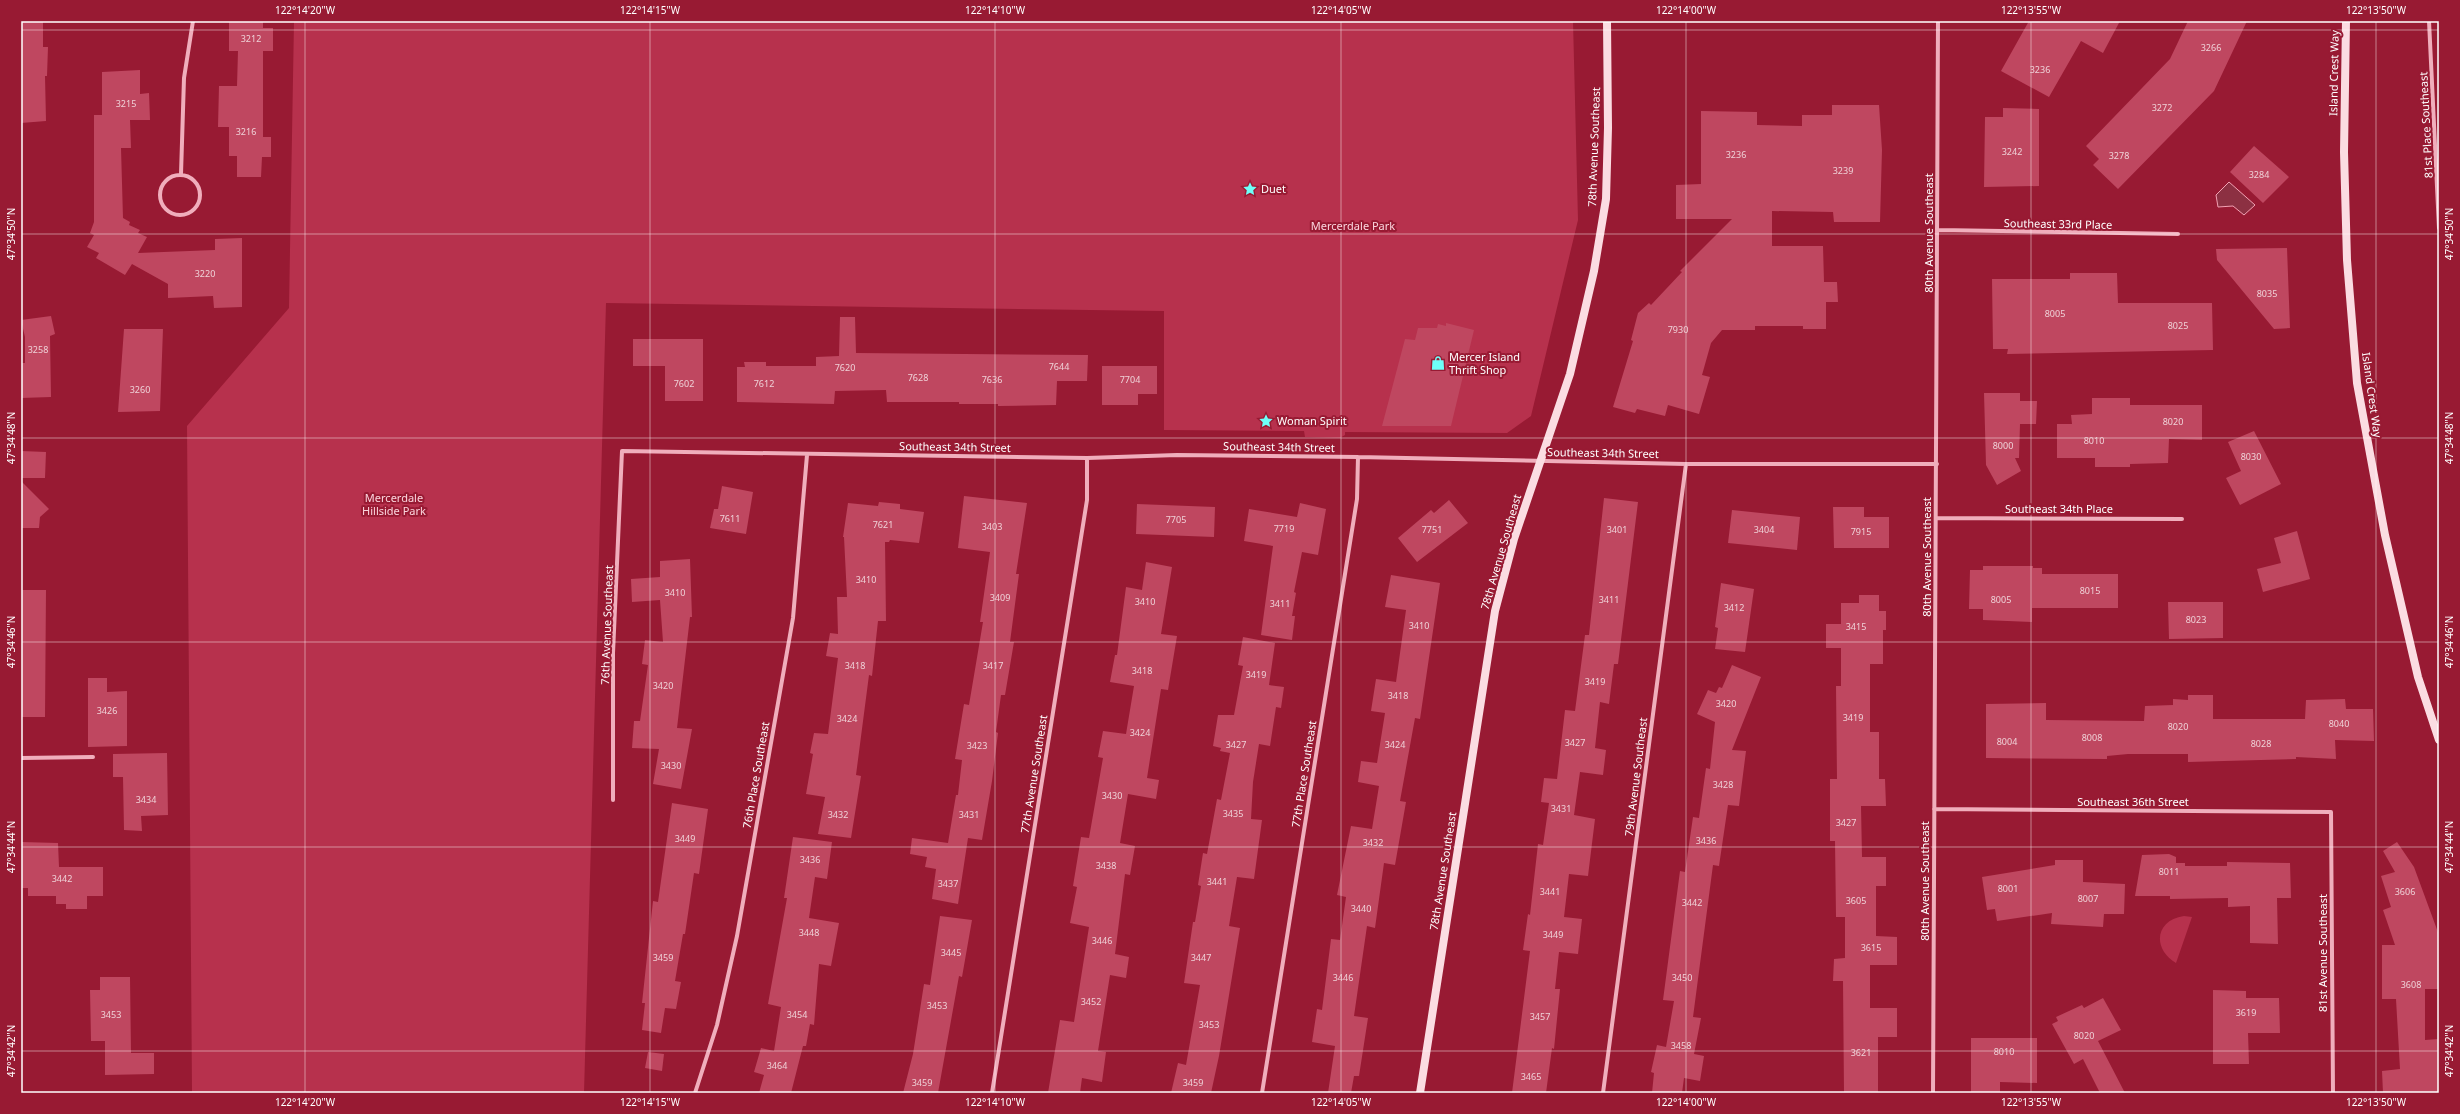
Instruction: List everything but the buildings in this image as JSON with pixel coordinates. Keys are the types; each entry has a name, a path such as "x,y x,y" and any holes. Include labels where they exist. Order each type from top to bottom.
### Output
{"street":[{"path":"181,174 184,78 193,21"},
{"name":"78th Avenue Southeast","path":"1420,1093 1494,611 1514,539 1570,374 1594,271 1604,206 1608,128 1607,21"},
{"name":"80th Avenue Southeast","path":"1933,1093 1937,518 1938,21"},
{"name":"Island Crest Way","path":"2346,21 2344,160 2347,260 2357,383 2386,542 2418,677 2439,740"},
{"name":"81st Place Southeast","path":"2429,21 2439,228"},
{"path":"181,174 195,181 201,195 194,210 180,215 165,208 160,194 166,180 181,174"},
{"name":"Southeast 33rd Place","path":"1938,230 2178,234"},
{"name":"Southeast 34th Street","path":"622,451 807,455 1088,458 1177,455 1358,457 1686,464 1937,464"},
{"name":"76th Avenue Southeast","path":"612,800 613,653 622,451"},
{"name":"76th Place Southeast","path":"695,1093 717,1025 737,936 791,626 807,455"},
{"name":"77th Place Southeast","path":"1262,1093 1357,499 1358,457"},
{"name":"77th Avenue Southeast","path":"992,1093 1088,500 1088,458"},
{"name":"79th Avenue Southeast","path":"1603,1093 1686,464"},
{"name":"Southeast 34th Place","path":"1937,518 2182,518"},
{"path":"21,758 93,757"},
{"name":"Southeast 36th Street","path":"1934,809 2331,812"},
{"name":"81st Avenue Southeast","path":"2331,812 2333,1093"}],"green space":[{"name":"Mercerdale Hillside Park","path":"294,21 1573,21 1578,220 1531,416 1507,433 1345,432 1345,435 1340,438 1305,437 1304,431 1164,430 1164,311 606,303 584,1093 192,1093 187,426 289,308"},
{"path":"2184,916 2192,917 2176,963 2168,957 2163,950 2160,943 2160,936 2162,929 2167,923"}],"shaded area":[{"path":"2229,182 2255,205 2244,215 2233,206 2218,207 2216,195"}],"place":[{"name":"Duet","path":"1250,189"},
{"name":"Mercer Island Thrift Shop","path":"1438,363"},
{"name":"Woman Spirit","path":"1266,421"}],"park label":[{"name":"Mercerdale Park","path":"1353,226"}]}
